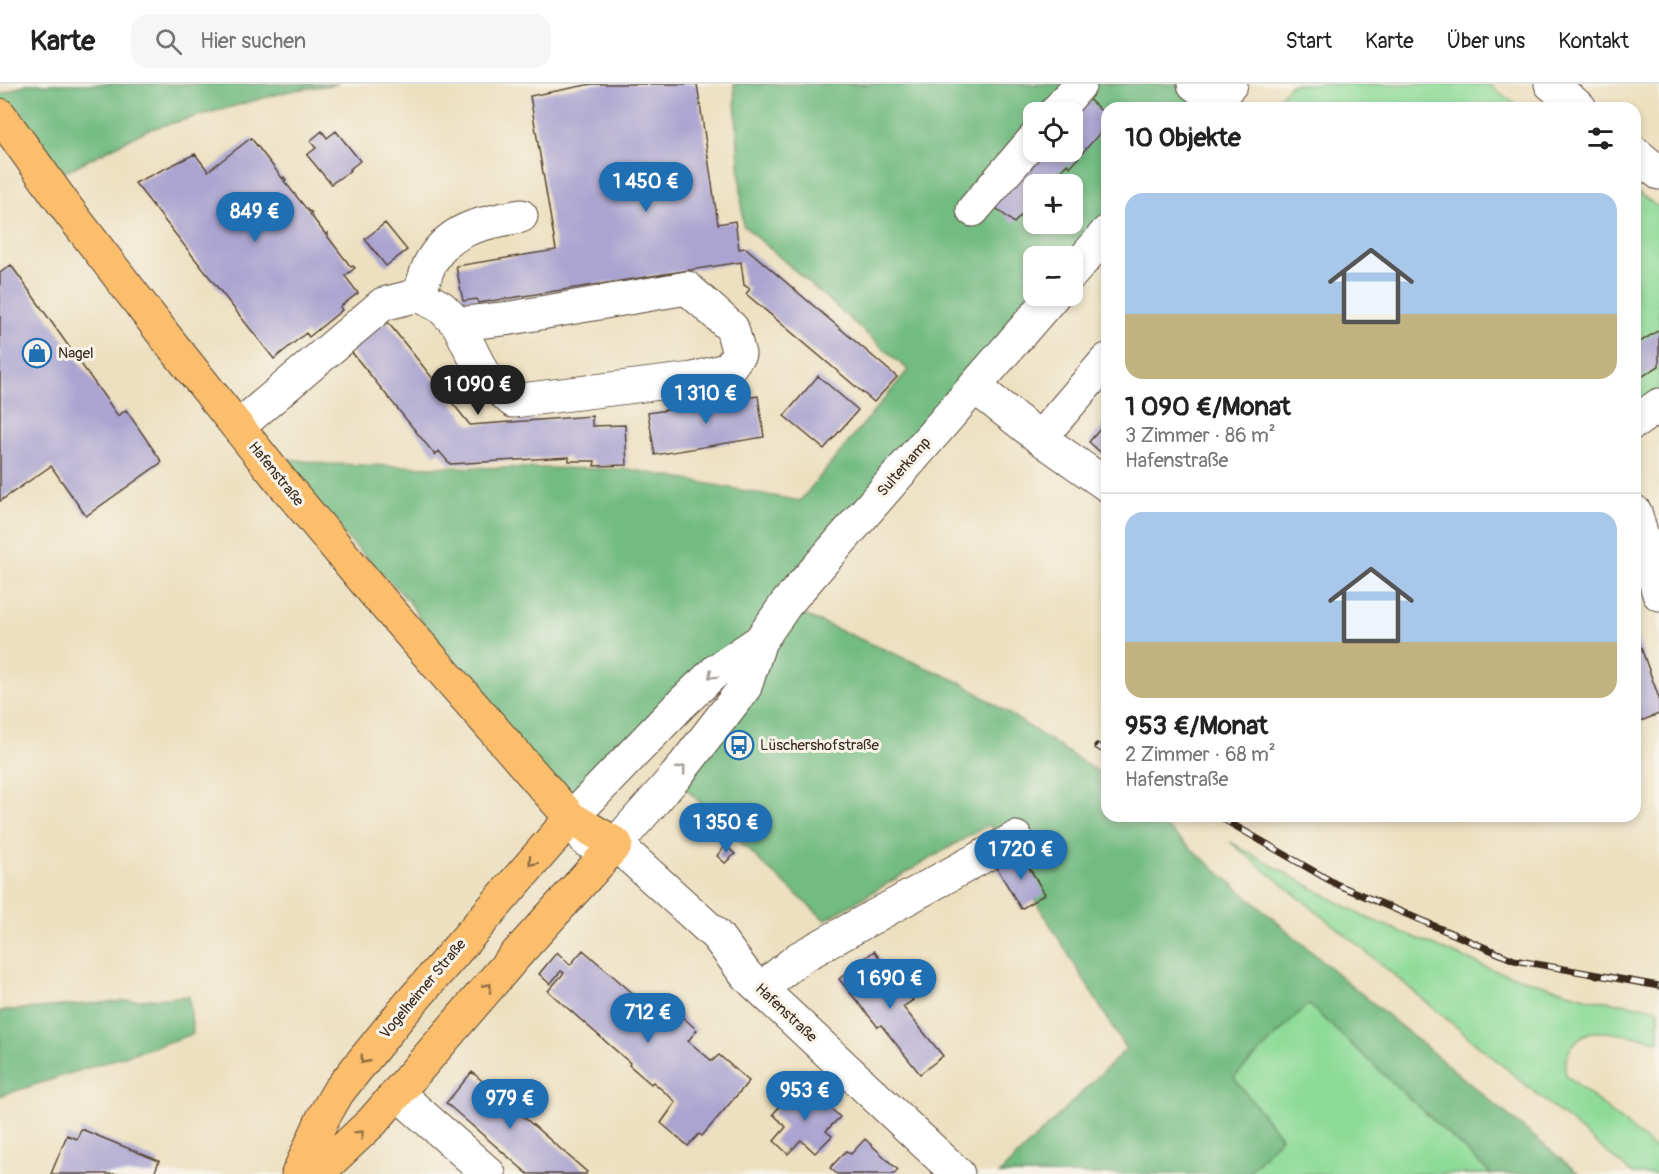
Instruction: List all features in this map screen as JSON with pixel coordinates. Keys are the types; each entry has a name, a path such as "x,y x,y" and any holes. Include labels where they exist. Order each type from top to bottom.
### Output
{"main road":[{"name":"Hafenstraße","path":"0,116 68,210 168,340 378,597 571,818 608,852"},
{"name":"Vogelheimer Straße","path":"297,1174 338,1092 407,1007 571,818"},
{"path":"317,1174 373,1121 514,956 608,852"}],"street":[{"path":"1065,102 1080,84"},
{"path":"1551,84 1573,102"},
{"path":"973,210 1023,152"},
{"path":"1641,158 1659,173"},
{"path":"418,295 431,261 447,240 477,224 521,216"},
{"path":"238,427 383,304 418,295 441,307 458,324 483,374 513,401 693,379 728,369 739,354 732,328 687,288 511,318 458,324"},
{"name":"Sulterkamp","path":"608,852 676,776 745,687 760,641 786,604 1044,306"},
{"path":"1040,438 1101,367"},
{"path":"975,387 1040,438 1101,481"},
{"path":"1641,418 1659,405"},
{"path":"1641,532 1659,594"},
{"name":"Sulterkamp","path":"571,818 717,670 760,641"},
{"path":"753,982 1016,838"},
{"name":"Hafenstraße","path":"608,852 705,950 753,982 958,1174"},
{"path":"398,1093 489,1174"}],"green space":[{"path":"26,84 338,84 289,91 147,130 49,180 0,112 0,95"},
{"path":"734,84 1227,84 1212,102 1101,102 1101,231 1083,247 1023,246 1023,306 1026,306 815,564 571,815 470,699 409,601 267,456 328,464 628,469 800,501 908,370 743,225"},
{"path":"1291,84 1488,84 1513,102 1275,102"},
{"path":"1641,194 1659,208 1659,397 1641,410"},
{"path":"786,607 962,683 1101,774 1101,822 1160,822 1340,976 1579,1174 1491,1174 1308,1004 1234,1078 1281,1137 1247,1174 999,1174 1126,1049 989,824 825,920 764,865 675,778"},
{"path":"1230,842 1365,917 1493,970 1592,999 1659,1009 1659,1041 1617,1033 1589,1033 1573,1045 1565,1066 1566,1075 1659,1152 1659,1174 1633,1174 1347,936"},
{"path":"189,996 193,1034 0,1096 0,1011"},
{"path":"1308,1004 1491,1174 1247,1174 1281,1137 1233,1078"}],"building":[{"path":"592,84 697,84 718,224 735,221 739,249 746,248 897,377 874,402 746,294 750,289 744,285 741,262 478,303 477,299 463,301 456,266 556,250 530,96"},
{"path":"1083,94 1101,110 1101,132 1083,152 1083,102 1078,102"},
{"path":"322,131 327,138 336,131 360,161 331,184 307,155 316,148 310,141"},
{"path":"251,138 312,213 310,214 326,235 328,233 328,237 351,267 355,268 345,276 358,293 340,307 342,310 309,337 306,333 274,359 135,183 195,154 208,171"},
{"path":"1025,162 1074,162 1070,167 1067,164 1058,174 1023,174 1023,214 1014,223 988,201"},
{"path":"385,223 407,250 386,266 365,239"},
{"name":"Nagel","path":"11,265 118,416 126,410 162,462 86,516 51,466 0,501 0,273"},
{"path":"386,320 470,425 592,416 592,426 625,425 627,465 594,466 595,461 569,461 569,457 450,464 439,451 435,455 350,350"},
{"path":"1659,330 1659,366 1641,377 1641,341"},
{"path":"818,376 858,410 824,449 784,416"},
{"path":"758,396 764,437 655,455 648,413"},
{"path":"1101,428 1101,453 1089,442"},
{"path":"1641,648 1659,698 1659,714 1641,721"},
{"path":"725,845 735,854 725,863 717,856"},
{"path":"1021,854 1045,894 1021,909 997,868"},
{"path":"583,950 666,1022 676,1011 697,1030 688,1041 712,1061 719,1055 749,1081 702,1136 699,1134 688,1146 661,1123 676,1102 629,1065 630,1063 548,991 564,973 561,971 550,984 539,974 557,952 570,965"},
{"path":"874,951 913,1000 903,1007 943,1056 920,1074 881,1025 878,1027 839,979"},
{"path":"472,1072 587,1172 586,1174 528,1174 446,1103"},
{"path":"807,1086 840,1117 826,1131 832,1136 815,1153 801,1140 788,1154 774,1141 786,1127 773,1114 789,1096 793,1101"},
{"path":"81,1129 159,1161 154,1174 51,1174 67,1135 77,1139"},
{"path":"865,1139 898,1170 894,1174 837,1174 830,1168 846,1151 851,1154"}],"railway":[{"path":"1097,746 1101,748"},
{"path":"1228,822 1336,884 1514,960 1659,986"}],"place":[{"name":"Nagel","path":"37,353"},
{"name":"Lüschershofstraße","path":"739,745"}]}
